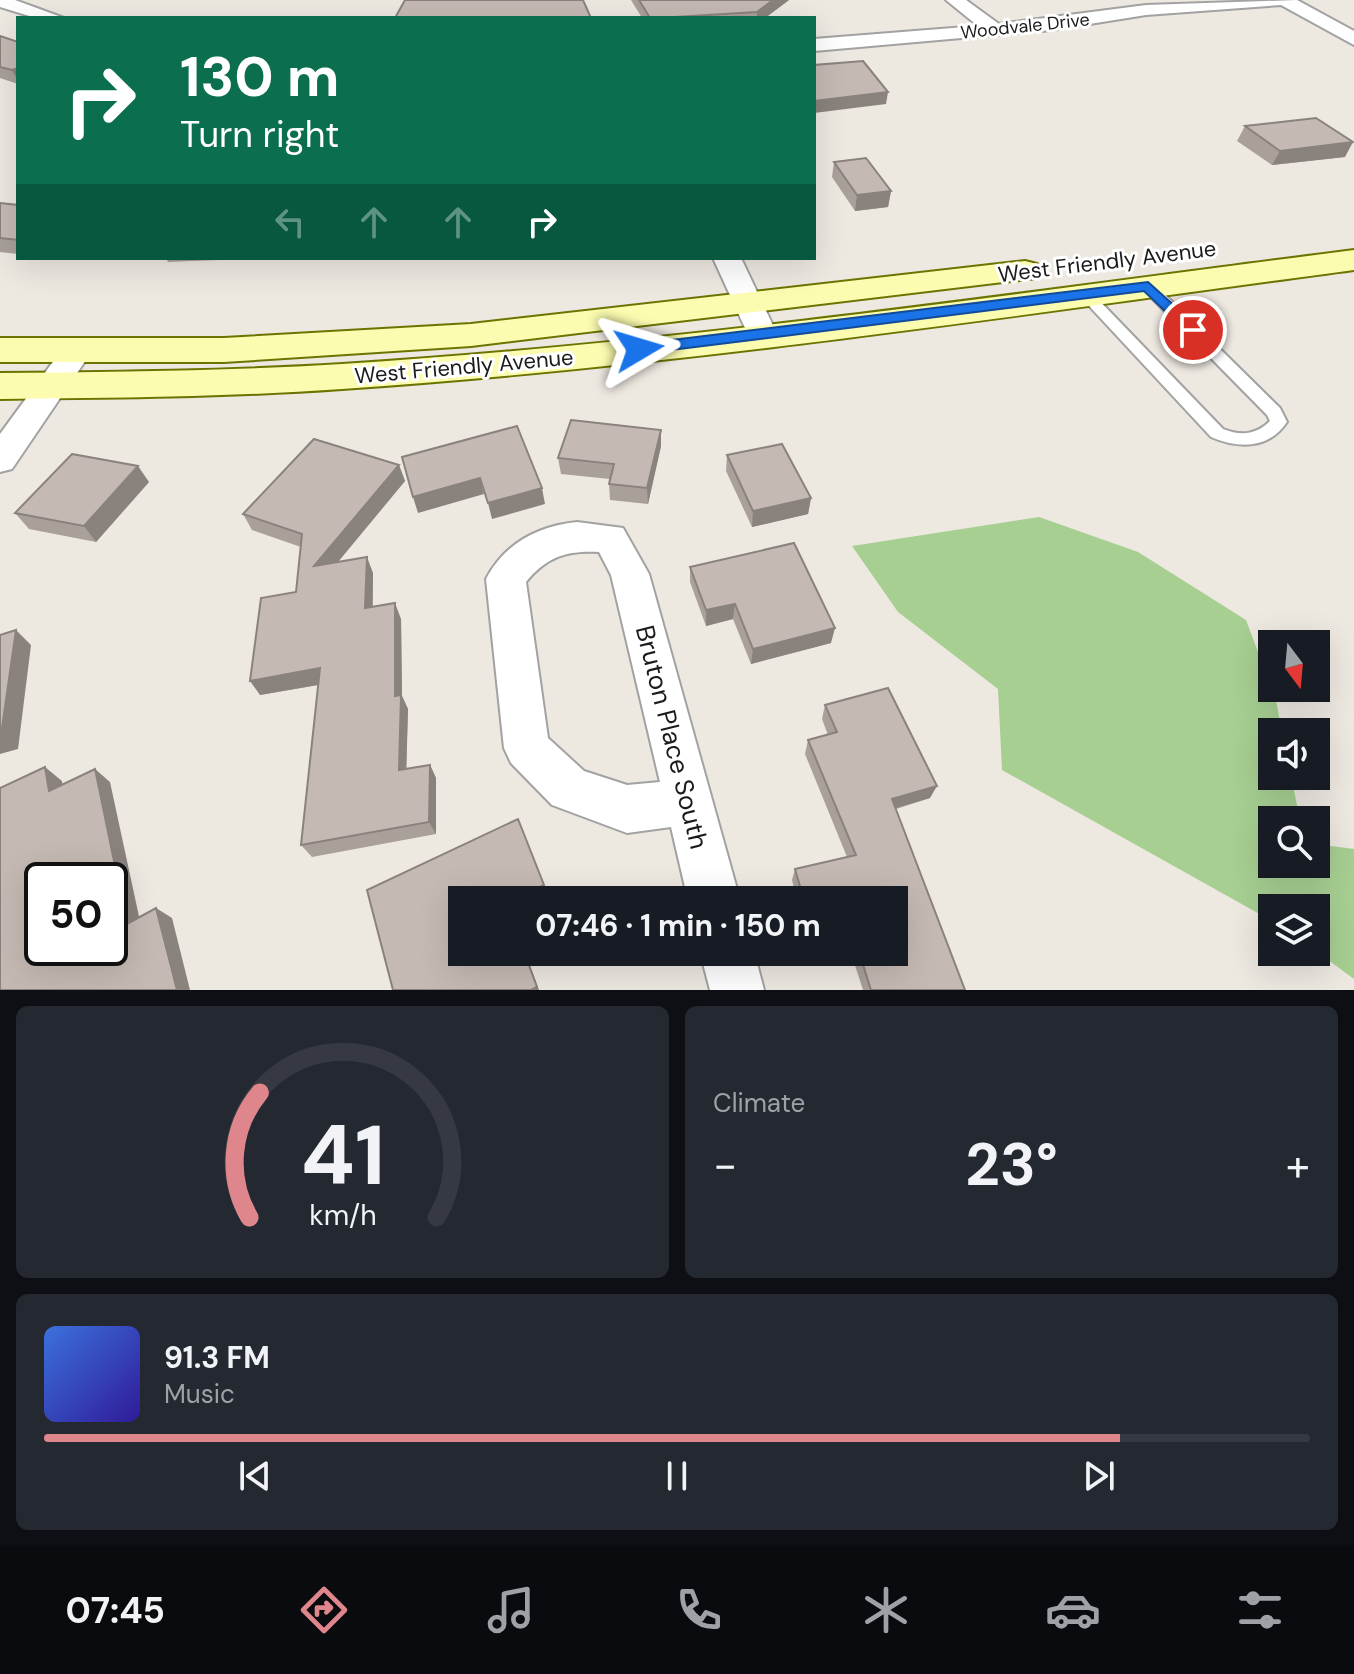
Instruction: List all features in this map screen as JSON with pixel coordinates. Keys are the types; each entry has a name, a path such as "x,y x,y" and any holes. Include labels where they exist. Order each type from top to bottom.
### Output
{"main road":[{"name":"West Friendly Avenue","path":"2,361 51,386 191,385 470,368 756,319 1354,231"},
{"name":"West Friendly Avenue","path":"1083,270 1148,286 1354,260"},
{"name":"West Friendly Avenue","path":"2,361 77,351 224,350 756,319"}],"street":[{"path":"955,0 995,30"},
{"path":"1284,0 1354,39"},
{"name":"Woodvale Drive","path":"816,45 995,30 1146,10 1284,0"},
{"path":"0,1 49,16"},
{"path":"728,260 756,319"},
{"path":"0,460 77,351"},
{"name":"Bruton Place South","path":"689,802 627,809 569,789 527,748 506,579 526,553 572,535 610,538 630,574 689,802 710,886"},
{"path":"731,966 737,990"}],"lane":[{"path":"1083,270 1217,433 1243,440 1264,436 1271,431 1279,422 1274,412 1148,286"}],"green space":[{"path":"1039,517 1138,552 1246,620 1258,652 1258,702 1276,702 1279,718 1258,718 1258,790 1294,790 1297,806 1258,806 1258,878 1330,878 1330,846 1354,849 1354,979 1330,961 1330,894 1258,894 1258,913 1002,770 998,689 898,612 852,546"}],"building":[{"path":"405,0 583,0 590,16 396,16"},
{"path":"639,0 773,0 757,12 649,16"},
{"path":"0,36 16,41 16,69 0,67"},
{"path":"863,61 888,92 816,101 816,65"},
{"path":"1316,118 1353,142 1280,151 1245,126"},
{"path":"866,158 891,191 857,195 834,162"},
{"path":"0,203 16,205 16,240 0,238"},
{"path":"571,420 661,430 647,488 609,484 614,464 558,458"},
{"path":"517,426 542,488 488,503 480,478 413,497 402,457"},
{"path":"314,439 399,465 314,566 367,557 365,608 395,603 395,696 401,695 399,770 430,765 429,822 301,845 320,668 250,681 261,598 296,592 302,534 243,514"},
{"path":"782,444 811,498 753,511 727,455"},
{"path":"72,454 138,466 84,526 15,513"},
{"path":"794,543 835,628 753,649 735,604 706,610 690,567"},
{"path":"16,630 1,735 0,735 0,635"},
{"path":"888,688 937,786 892,799 965,990 871,990 863,966 908,966 908,886 800,886 795,869 856,855 808,740 837,732 825,705"},
{"path":"45,767 49,791 95,769 114,862 24,862 24,966 128,966 128,923 156,908 177,990 0,990 0,788"},
{"path":"518,819 544,885 448,886 448,966 529,966 537,987 531,990 393,990 367,890"}],"route":[{"path":"639,349 1148,286 1193,330"}]}
